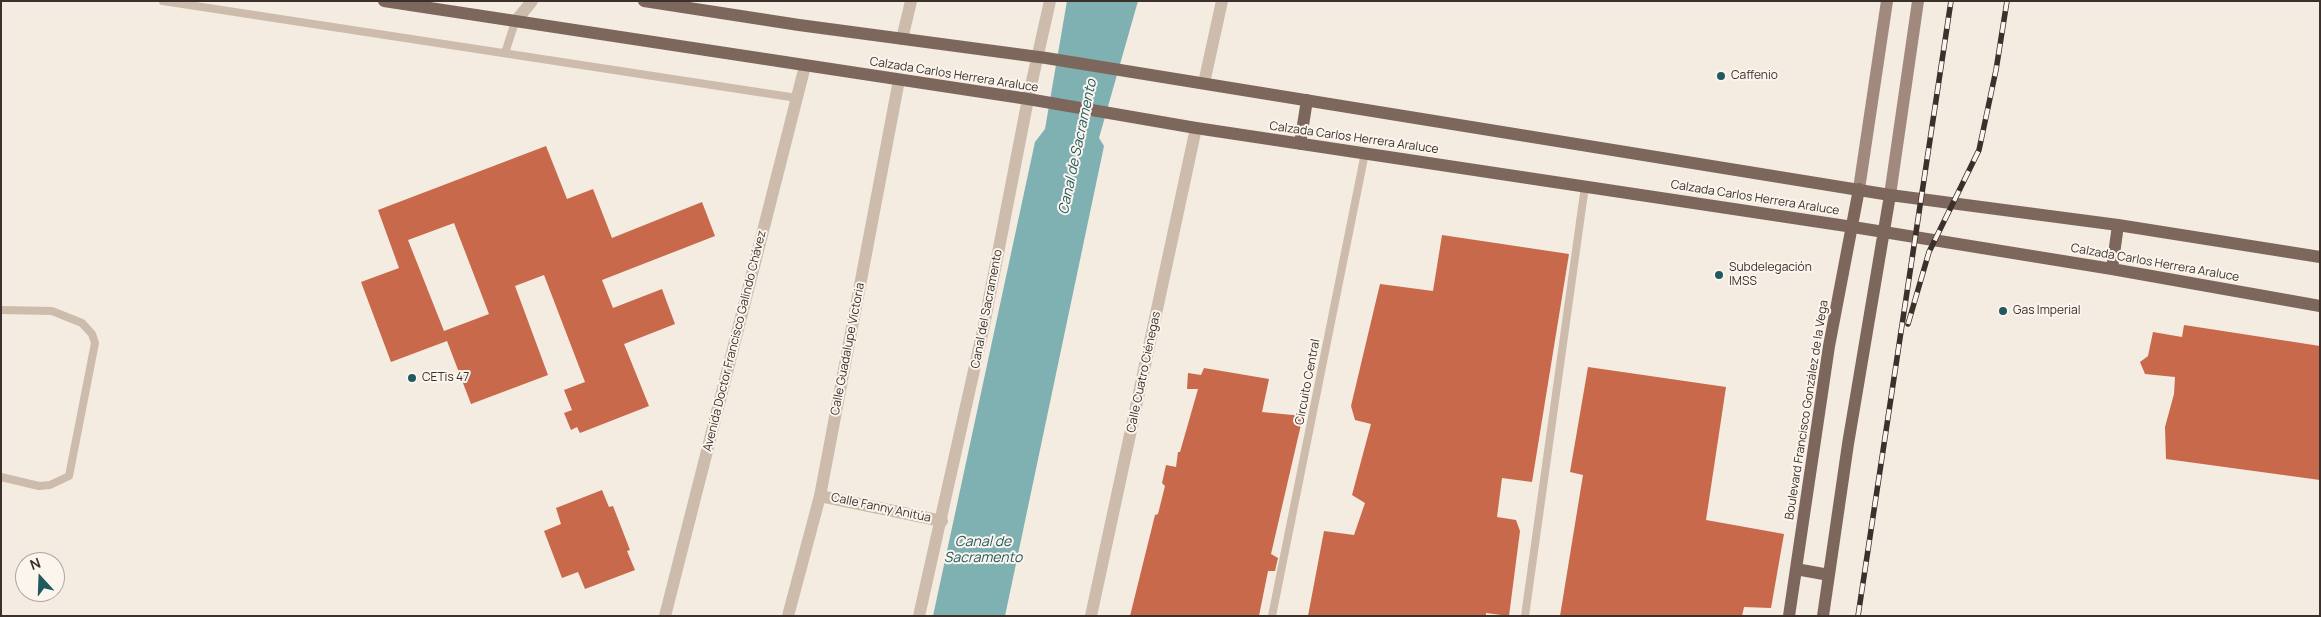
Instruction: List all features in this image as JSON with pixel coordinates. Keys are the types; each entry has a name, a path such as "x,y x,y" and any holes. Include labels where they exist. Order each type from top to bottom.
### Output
{"main road":[{"name":"Calzada Carlos Herrera Araluce","path":"384,1 1128,115 1196,128 1853,227 2112,269 2320,306"},
{"name":"Calzada Carlos Herrera Araluce","path":"644,1 1042,58 1890,194 2118,225 2320,257"},
{"name":"Boulevard Francisco González de la Vega","path":"1789,616 1828,346 1853,227 1887,1"},
{"path":"1824,616 1848,444 1884,233 1918,1"},
{"path":"1300,144 1306,100"},
{"path":"2112,269 2118,225"},
{"path":"1796,569 1829,574"}],"street":[{"path":"516,22 532,1"},
{"path":"902,39 910,1"},
{"name":"Canal del Sacramento","path":"919,616 942,521 1042,58 1050,1"},
{"path":"1204,83 1222,1"},
{"name":"Avenida Doctor Francisco Galindo Chávez","path":"665,616 805,66"},
{"name":"Calle Guadalupe Victoria","path":"788,616 820,496 899,80"},
{"name":"Calle Cuatro Ciénegas","path":"1091,616 1196,128"},
{"name":"Calle Fanny Anitúa","path":"820,496 942,521"}],"lane":[{"path":"163,1 797,98"},
{"path":"505,53 516,22"},
{"name":"Circuito Central","path":"1272,616 1365,153"},
{"path":"1525,616 1585,186"},
{"path":"1,310 52,311 82,323 92,334 96,343 69,476 50,486 44,486 1,476"}],"water":[{"name":"Canal de Sacramento","path":"1067,1 1138,1 1099,138 1104,146 1005,616 933,616 1035,142 1045,129"}],"building":[{"path":"546,146 567,199 593,189 612,238 702,202 715,236 602,280 613,308 662,289 675,324 624,344 649,406 580,433 577,427 571,430 564,413 572,410 564,390 585,382 544,275 515,286 548,375 471,404 447,341 391,362 361,282 399,268 378,210","holes":["454,223 489,314 444,331 408,240"]},
{"path":"1442,235 1569,254 1532,482 1502,478 1497,517 1516,520 1520,531 1509,616 1486,613 1486,616 1308,616 1324,531 1354,535 1365,503 1352,495 1371,424 1355,420 1351,406 1380,284 1433,291"},
{"path":"2184,325 2320,346 2320,480 2166,459 2165,427 2174,394 2175,377 2145,374 2140,362 2148,356 2153,332 2182,337"},
{"path":"1588,367 1726,387 1706,520 1784,534 1771,608 1744,607 1742,616 1560,616 1583,475 1570,472"},
{"path":"1204,368 1269,379 1262,412 1303,416 1271,554 1278,558 1275,571 1268,571 1259,616 1130,616 1155,515 1158,514 1165,486 1162,483 1166,465 1176,467 1178,452 1180,452 1198,389 1187,389 1188,373 1201,375"},
{"path":"602,490 609,507 613,506 630,550 627,551 635,570 585,589 578,572 562,578 544,531 561,524 556,508"}],"railway":[{"path":"1858,616 1951,1"},
{"path":"1908,324 1929,252 1979,150 1996,70 2007,1"}],"place":[{"name":"Caffenio","path":"1721,76"},
{"name":"Subdelegación IMSS","path":"1719,275"},
{"name":"Gas Imperial","path":"2003,311"},
{"name":"CETis 47","path":"412,378"}]}
